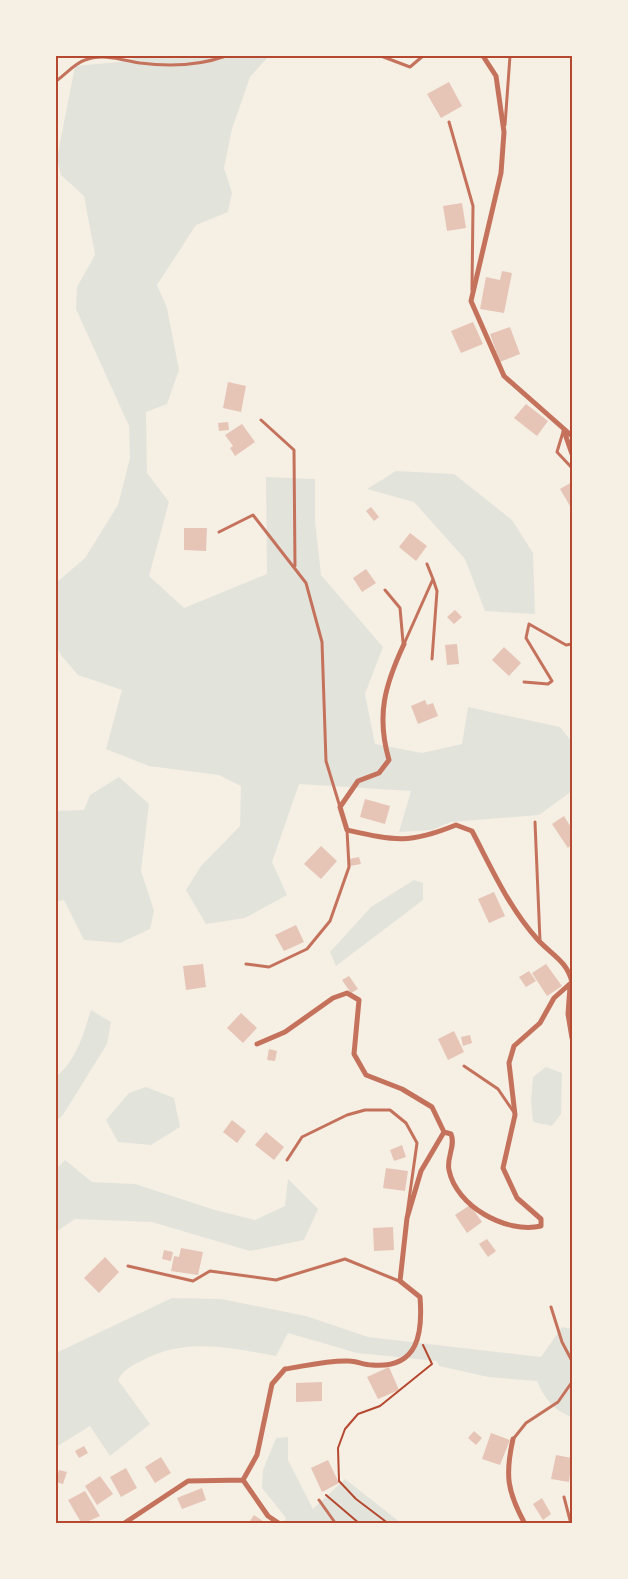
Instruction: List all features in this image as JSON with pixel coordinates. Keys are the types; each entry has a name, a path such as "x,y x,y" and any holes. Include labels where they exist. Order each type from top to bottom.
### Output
{"street":[{"path":"483,56 496,76 504,132 501,173 471,301 504,376 573,436"},
{"path":"564,430 573,454"},
{"path":"404,644 387,680 382,711 385,745 389,760 379,772 358,781 340,807 347,830 392,841 426,837 456,825 472,831 514,912 541,943 569,969 572,982 568,1014 573,1038"},
{"path":"257,1044 285,1032 333,998 347,993 359,1000 354,1054 366,1075 402,1089 432,1107 444,1132 451,1134 454,1140 448,1168 456,1191 476,1210 505,1222 530,1228 541,1226 541,1220 517,1198 503,1168 515,1115 509,1063 514,1046 540,1023 554,998 570,987"},
{"path":"243,1480 257,1455 273,1384 285,1369 348,1361 373,1366 399,1362 417,1344 422,1323 420,1297 400,1281 407,1218 421,1171 444,1132"},
{"path":"513,1439 506,1470 515,1506 525,1524"},
{"path":"123,1524 188,1481 243,1480"},
{"path":"243,1480 267,1516 280,1524"}],"lane":[{"path":"56,81 84,60 104,56 142,63 179,66 203,64 226,56"},
{"path":"381,56 410,67 423,56"},
{"path":"504,132 510,56"},
{"path":"449,122 472,206 471,301"},
{"path":"261,420 294,450 295,568"},
{"path":"564,430 557,452 573,468"},
{"path":"219,532 253,515 306,582 322,642 326,761 340,807"},
{"path":"427,564 437,591 432,659"},
{"path":"404,644 433,579"},
{"path":"385,590 400,609 404,644"},
{"path":"524,682 548,684 552,681 526,638 529,624 566,645 573,644"},
{"path":"536,822 541,943"},
{"path":"246,964 269,967 307,949 330,921 349,867 347,830"},
{"path":"464,1066 498,1089 515,1115"},
{"path":"287,1160 302,1137 338,1119 365,1110 390,1110 406,1123 417,1143 406,1207 407,1218"},
{"path":"128,1266 193,1281 210,1272 276,1280 345,1260 400,1281"},
{"path":"551,1307 562,1342 573,1361"},
{"path":"513,1439 526,1423 558,1402 573,1382"},
{"path":"564,1497 571,1524"},
{"path":"319,1500 336,1524"}],"path":[{"path":"389,1524 377,1512 356,1499 339,1480 338,1448 345,1429 358,1414 380,1406 432,1364 419,1337"},
{"path":"319,1500 326,1494 360,1524"}],"shaded area":[{"path":"142,56 269,56 250,77 232,129 224,168 232,193 228,212 196,225 157,285 167,308 179,370 167,404 146,412 147,473 169,502 149,576 184,608 267,574 266,477 315,479 315,520 321,575 383,647 365,694 375,744 422,753 462,744 468,707 560,727 572,742 572,791 539,815 451,822 432,830 399,832 411,791 299,784 272,862 287,895 245,918 206,924 186,890 201,866 240,826 241,786 219,775 149,766 106,749 122,690 78,675 56,646 56,583 85,558 118,505 130,458 129,426 76,309 77,287 95,255 84,196 61,175 57,158 75,66 119,62"},
{"path":"396,471 454,474 512,520 533,553 535,614 485,611 465,559 414,502 367,489"},
{"path":"119,777 149,804 141,871 154,911 150,929 120,943 84,940 64,900 56,902 56,811 84,810 90,795"},
{"path":"414,880 423,883 423,900 336,966 330,952 371,907"},
{"path":"91,1010 111,1022 107,1044 63,1115 56,1121 56,1077 74,1054"},
{"path":"546,1067 562,1073 561,1114 552,1126 533,1122 531,1102 533,1077"},
{"path":"146,1087 174,1098 180,1127 151,1145 118,1142 106,1120 129,1093"},
{"path":"65,1160 92,1182 135,1184 215,1210 255,1220 285,1206 288,1179 318,1209 304,1240 250,1251 152,1222 75,1219 56,1232 56,1169"},
{"path":"172,1298 221,1299 306,1316 368,1337 541,1357 562,1327 572,1329 572,1417 550,1403 537,1381 488,1377 439,1366 437,1361 357,1353 288,1333 276,1356 208,1346 175,1349 143,1360 126,1370 118,1380 150,1424 110,1456 90,1426 56,1447 56,1353"},
{"path":"288,1437 288,1460 313,1509 345,1479 401,1523 283,1523 286,1518 262,1488 263,1470 276,1438"}],"building":[{"path":"449,82 462,106 441,118 427,94"},
{"path":"462,203 466,228 447,231 443,206"},
{"path":"502,271 512,273 504,313 480,309 486,277 500,280"},
{"path":"473,322 483,344 461,353 451,331"},
{"path":"510,327 520,354 500,362 490,334"},
{"path":"228,382 246,386 241,412 223,408"},
{"path":"526,404 548,421 537,436 514,418"},
{"path":"228,422 229,430 219,431 218,423"},
{"path":"242,424 255,442 235,456 230,448 233,446 225,435"},
{"path":"572,482 572,505 570,506 560,489"},
{"path":"371,507 379,517 374,521 366,511"},
{"path":"184,528 207,528 206,551 184,550"},
{"path":"410,533 427,546 416,561 399,547"},
{"path":"366,569 376,583 362,592 353,578"},
{"path":"455,610 462,617 454,624 447,617"},
{"path":"457,644 459,664 447,665 445,645"},
{"path":"504,647 521,663 509,676 492,660"},
{"path":"425,700 427,705 433,703 438,716 418,724 411,706"},
{"path":"365,799 390,806 385,824 360,817"},
{"path":"564,816 572,829 572,844 568,848 552,824"},
{"path":"321,846 337,861 321,879 304,864"},
{"path":"359,857 361,864 350,866 349,859"},
{"path":"494,892 505,916 489,923 478,899"},
{"path":"296,925 304,942 284,951 275,935"},
{"path":"203,964 206,987 186,990 183,966"},
{"path":"546,964 562,986 547,996 532,973"},
{"path":"529,971 536,981 526,987 519,977"},
{"path":"349,976 358,989 351,993 342,980"},
{"path":"241,1013 257,1028 243,1043 227,1028"},
{"path":"454,1031 464,1052 448,1060 438,1039"},
{"path":"470,1035 472,1043 463,1046 461,1037"},
{"path":"269,1049 277,1051 275,1061 267,1060"},
{"path":"232,1120 246,1131 237,1143 223,1132"},
{"path":"266,1132 284,1147 274,1160 255,1145"},
{"path":"402,1145 406,1157 394,1161 390,1150"},
{"path":"386,1168 408,1171 405,1191 383,1188"},
{"path":"470,1205 482,1222 467,1233 455,1215"},
{"path":"393,1227 394,1250 374,1251 373,1228"},
{"path":"487,1239 496,1251 488,1257 479,1244"},
{"path":"181,1248 203,1252 198,1275 171,1271 174,1256 179,1257"},
{"path":"164,1250 173,1252 171,1261 162,1259"},
{"path":"105,1257 119,1272 99,1293 84,1278"},
{"path":"389,1367 399,1390 378,1399 367,1377"},
{"path":"322,1382 322,1401 296,1402 296,1383"},
{"path":"474,1431 482,1438 476,1445 468,1438"},
{"path":"491,1433 510,1440 500,1465 482,1459"},
{"path":"84,1446 88,1453 79,1458 75,1451"},
{"path":"556,1455 572,1458 569,1482 551,1479"},
{"path":"161,1457 171,1473 155,1483 145,1467"},
{"path":"328,1460 339,1483 322,1492 311,1468"},
{"path":"126,1468 137,1488 121,1497 110,1477"},
{"path":"59,1470 67,1472 63,1484 56,1482"},
{"path":"100,1476 113,1494 97,1505 85,1486"},
{"path":"202,1488 206,1500 182,1509 177,1498"},
{"path":"85,1491 100,1516 82,1524 68,1500"},
{"path":"542,1498 551,1514 543,1520 533,1504"},
{"path":"254,1515 267,1524 248,1524"}]}
